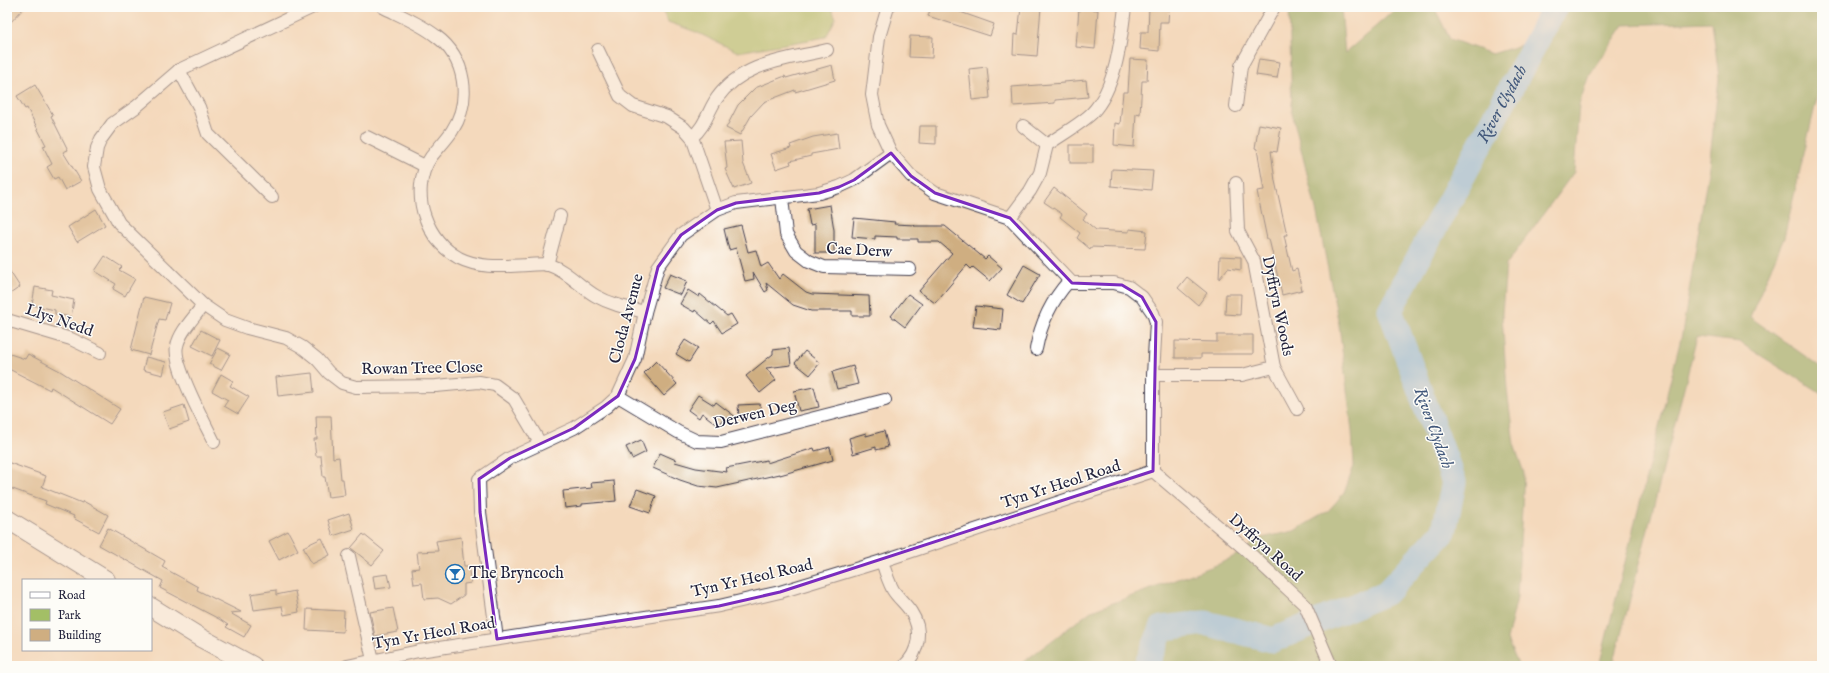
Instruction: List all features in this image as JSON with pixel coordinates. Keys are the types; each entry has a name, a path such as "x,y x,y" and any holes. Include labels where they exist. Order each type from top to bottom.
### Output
{"street":[{"name":"Rowan Tree Close","path":"313,7 179,70 136,107 112,124 100,139 97,148 94,167 100,189 119,223 203,305 225,320 247,328 286,338 302,347 317,359 335,379 349,386 436,386 479,382 495,385 514,399 540,443"},
{"path":"383,7 437,36 452,53 462,74 464,98 457,122 425,166 421,189 423,213 433,234 449,251 459,258 481,266 493,267 548,264 568,275 595,296 614,305 645,312"},
{"path":"888,7 879,37 872,95 878,125 891,153 910,176 935,193 1010,218 1070,281 1081,284 1122,284 1142,297 1153,313 1156,322 1153,375 1153,471"},
{"path":"1010,218 1030,192 1040,173 1047,145 1092,113 1109,87 1122,32 1124,7"},
{"path":"1236,106 1242,66 1274,7"},
{"path":"598,50 620,96 633,106 667,117 684,128 692,137 717,210"},
{"path":"692,137 699,132 717,98 738,77 753,68 827,50"},
{"path":"179,70 199,108 208,134 272,197"},
{"path":"1023,126 1047,145"},
{"path":"367,137 425,166"},
{"name":"Cloda Avenue","path":"497,639 480,512 479,479 510,458 574,428 606,407 618,396 635,360 645,312 658,267 681,235 717,210 736,203 819,193 839,187 854,180 891,153"},
{"name":"Dyffryn Woods","path":"1236,183 1238,231 1254,261 1274,367 1297,409"},
{"name":"Cae Derw","path":"782,198 786,234 796,251 809,261 824,267 910,269"},
{"path":"548,264 560,216"},
{"path":"1036,349 1039,332 1045,315 1058,294 1070,281"},
{"path":"203,305 178,341 176,352 179,367 214,442"},
{"name":"Llys Nedd","path":"7,320 71,339 100,353"},
{"name":"Dyffryn Woods","path":"1153,375 1242,375 1274,367"},
{"name":"Derwen Deg","path":"618,396 678,432 697,441 721,442 885,400"},
{"name":"Tyn Yr Heol Road","path":"347,666 419,651 719,606 780,592 882,561 1153,471"},
{"name":"Dyffryn Road","path":"1153,471 1246,550 1305,605 1331,666"},
{"path":"7,520 104,579"},
{"path":"349,556 373,660"},
{"path":"882,561 886,577 894,592 911,612 917,625 918,640 916,648 913,656 904,666"},
{"path":"152,608 201,638 253,666"}],"highlighted area":[{"path":"891,153 911,176 935,193 1010,218 1072,283 1122,285 1142,297 1156,322 1153,471 780,592 719,606 497,639 480,512 479,479 510,458 574,428 618,396 635,359 658,267 681,235 717,210 736,203 819,193 839,187 854,180"}],"green space":[{"path":"661,7 831,7 836,18 826,37 738,52 696,32 668,22"},
{"path":"1289,7 1341,7 1345,53 1398,7 1434,7 1450,39 1492,54 1549,36 1565,7 1822,7 1822,77 1784,238 1750,317 1822,368 1822,394 1739,342 1697,337 1613,666 1599,666 1682,334 1709,166 1719,78 1712,22 1624,25 1588,78 1579,105 1574,172 1506,265 1502,314 1507,389 1514,444 1524,473 1517,598 1507,640 1519,666 1018,666 1091,611 1219,564 1246,550 1256,539 1294,531 1328,511 1344,493 1354,466 1352,431 1339,325 1317,214 1292,113"}],"building":[{"path":"7,7 25,7 7,26"},
{"path":"931,7 946,7 994,24 990,36 928,16"},
{"path":"1021,7 1041,7 1037,56 1013,54 1014,34 1018,35"},
{"path":"1149,7 1169,7 1168,22 1160,22 1159,51 1140,49 1141,32 1148,32"},
{"path":"1079,8 1098,10 1095,49 1076,47"},
{"path":"910,36 933,37 932,58 909,57"},
{"path":"1130,59 1148,60 1147,81 1142,81 1140,114 1136,113 1134,147 1114,145 1115,123 1120,124 1123,92 1128,92"},
{"path":"1259,59 1280,62 1277,78 1256,75"},
{"path":"832,65 835,80 795,92 795,90 764,102 751,116 740,135 726,128 738,105 755,88 785,76 786,78"},
{"path":"987,67 990,98 972,100 969,69"},
{"path":"1086,80 1088,97 1055,100 1055,103 1013,106 1012,87"},
{"path":"35,85 53,115 51,116 68,150 63,152 81,181 65,190 58,177 54,179 47,167 52,164 43,146 46,145 27,108 25,109 17,96"},
{"path":"1259,124 1281,128 1277,152 1271,151 1275,181 1287,235 1284,235 1292,271 1297,269 1302,290 1282,295 1269,239 1267,239 1257,191 1264,190 1257,149 1255,148"},
{"path":"920,126 936,126 936,144 919,143"},
{"path":"837,133 839,149 811,154 811,156 790,161 791,164 776,169 771,154 791,148 790,145 813,137"},
{"path":"741,141 743,163 751,183 734,189 725,169 727,168 724,142"},
{"path":"1070,145 1093,145 1093,163 1070,163"},
{"path":"1112,169 1153,171 1151,190 1111,186"},
{"path":"1054,188 1087,214 1083,219 1096,230 1129,232 1129,229 1147,231 1145,249 1091,247 1090,249 1077,238 1080,233 1060,217 1062,214 1044,202"},
{"path":"830,205 834,230 834,253 815,253 815,224 810,225 807,209"},
{"path":"96,209 105,225 77,242 68,227"},
{"path":"854,218 895,222 894,224 915,225 914,226 945,226 985,259 988,256 1002,268 990,281 973,267 971,269 967,265 935,303 919,291 952,253 939,242 918,242 918,239 897,239 897,237 875,236 875,239 852,237"},
{"path":"741,225 748,252 756,250 761,267 768,263 779,279 783,274 806,292 812,294 869,296 870,316 852,316 852,311 811,311 793,305 766,283 768,290 765,292 753,272 754,279 745,281 736,248 729,250 724,229"},
{"path":"105,256 122,267 119,270 135,279 125,296 113,289 116,284 95,271"},
{"path":"1220,256 1241,257 1241,270 1228,268 1219,279"},
{"path":"1024,265 1040,274 1022,304 1007,295"},
{"path":"7,267 20,287 7,296"},
{"path":"670,274 687,281 681,295 663,288"},
{"path":"1187,277 1207,293 1198,305 1178,288"},
{"path":"35,287 52,290 51,295 74,300 71,317 55,314 55,310 32,305"},
{"path":"688,290 699,297 700,294 727,316 731,314 737,324 722,333 714,321 711,324 695,310 694,312 680,304"},
{"path":"908,294 922,304 905,327 891,316"},
{"path":"1226,294 1241,294 1240,315 1225,314"},
{"path":"144,297 170,303 165,320 159,319 149,355 131,350"},
{"path":"976,306 1003,309 1001,330 973,327"},
{"path":"201,330 220,340 212,356 192,346"},
{"path":"1217,335 1253,335 1253,354 1201,354 1201,358 1175,358 1175,341 1217,342"},
{"path":"685,340 698,348 689,362 676,354"},
{"path":"218,348 230,354 221,370 209,364"},
{"path":"789,348 791,365 766,368 776,380 760,393 746,376 773,354 773,350"},
{"path":"805,351 820,363 810,375 795,363"},
{"path":"7,353 25,359 28,354 60,371 120,409 110,424 51,387 50,390 7,368"},
{"path":"146,357 166,362 163,375 143,370"},
{"path":"656,361 677,384 664,396 644,373"},
{"path":"853,366 858,384 837,389 832,372"},
{"path":"312,373 314,392 278,396 276,377"},
{"path":"221,374 233,381 230,386 249,397 238,414 224,406 228,400 212,391"},
{"path":"814,387 819,407 799,411 794,391"},
{"path":"698,395 714,405 716,402 737,418 724,418 719,426 702,413 699,418 688,410"},
{"path":"760,404 761,416 739,417 738,405"},
{"path":"184,405 189,422 169,429 163,412"},
{"path":"316,416 331,416 333,458 339,457 341,479 343,479 345,495 328,497 325,477 323,477 321,456 316,456 314,439 317,439"},
{"path":"884,431 888,447 876,450 876,447 853,454 849,438 866,433 866,436"},
{"path":"641,440 646,452 632,459 626,447"},
{"path":"830,447 833,460 780,475 717,488 698,486 653,468 660,453 676,460 675,462 696,468 727,472 726,468 767,460 767,463 814,448 815,451"},
{"path":"7,462 46,476 42,487 82,503 83,501 108,515 99,532 73,518 74,516 45,504 46,501 7,487"},
{"path":"614,481 616,501 582,504 582,506 565,508 563,491 592,488 591,483"},
{"path":"637,489 656,496 650,513 630,506"},
{"path":"349,513 354,529 333,536 328,520"},
{"path":"108,528 165,561 162,567 198,587 197,590 241,612 230,613 251,625 244,637 226,627 228,625 219,619 160,588 163,581 99,545"},
{"path":"288,531 298,550 279,560 269,541"},
{"path":"363,534 384,551 372,565 351,548"},
{"name":"The Bryncoch","path":"461,537 464,566 468,566 471,583 464,584 464,595 451,604 438,598 424,599 422,583 414,584 412,569 419,568 417,552 438,551 436,541"},
{"path":"322,538 330,555 312,564 303,547"},
{"path":"388,574 391,587 375,589 373,576"},
{"path":"276,590 276,595 295,591 299,612 284,615 282,606 254,610 251,594"},
{"path":"393,608 398,632 375,636 370,612"},
{"path":"307,609 344,611 343,632 306,630"}],"waterway":[{"name":"River Clydach","path":"1146,666 1162,628 1205,623 1273,640 1386,593 1444,531 1454,482 1390,310 1555,7"}],"place":[{"name":"The Bryncoch","path":"455,574"}]}
